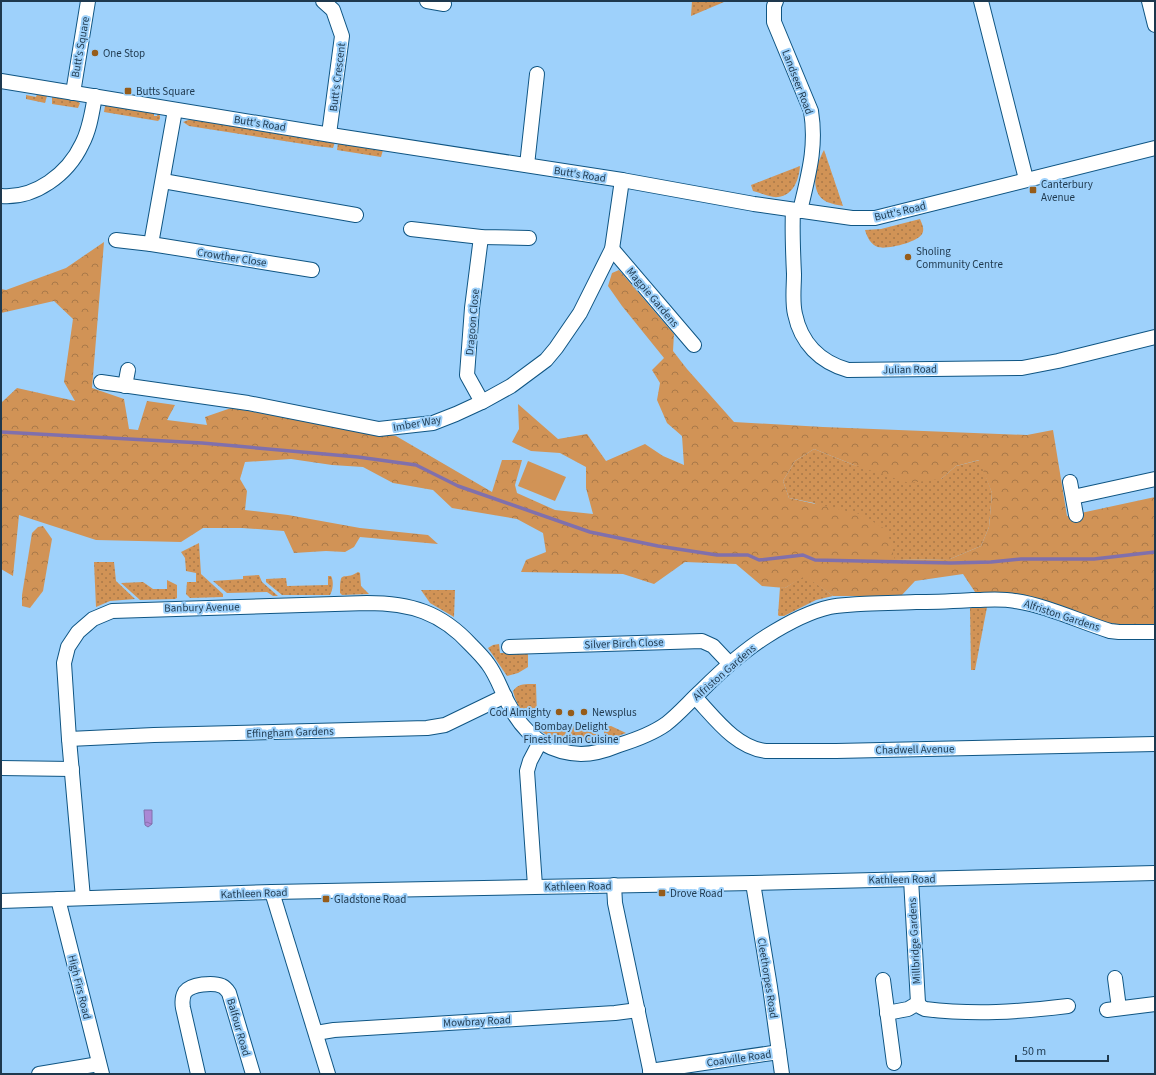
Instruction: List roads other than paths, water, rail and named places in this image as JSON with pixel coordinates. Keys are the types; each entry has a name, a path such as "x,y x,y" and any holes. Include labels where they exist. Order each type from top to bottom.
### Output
{"street":[{"name":"Butt's Square","path":"73,93 88,1"},
{"name":"Butt's Crescent","path":"323,1 333,10 342,36 329,134"},
{"path":"427,1 444,4"},
{"name":"Landseer Road","path":"776,1 774,6 774,22 811,111 814,127 814,145 797,210"},
{"path":"981,1 1026,179"},
{"path":"1149,1 1155,25"},
{"path":"528,165 537,74"},
{"name":"Butt's Road","path":"1,81 852,218 875,218 1026,179 1155,148"},
{"path":"1,196 10,197 21,195 40,188 54,179 66,168 75,157 83,143 90,121 95,96"},
{"path":"151,244 176,110"},
{"name":"Imber Way","path":"101,382 248,403 379,429 432,423 456,414 512,386 546,360 556,348 580,313 612,249 622,180"},
{"path":"163,181 356,215"},
{"name":"Julian Road","path":"797,210 792,229 794,308 798,326 805,340 814,351 825,361 837,367 848,370 1022,368 1058,361 1155,337"},
{"path":"411,229 481,237 529,238"},
{"name":"Dragoon Close","path":"481,237 472,308 467,375 482,402"},
{"name":"Crowther Close","path":"116,240 151,244 312,270"},
{"name":"Magpie Gardens","path":"612,249 694,345"},
{"path":"125,386 128,370"},
{"path":"1073,498 1155,479"},
{"path":"1070,482 1076,515"},
{"name":"Alfriston Gardens","path":"540,742 560,751 575,754 589,754 639,738 657,729 680,712 730,664 747,650 778,629 820,610 841,605 1013,600 1038,606 1110,631 1155,632"},
{"name":"Banbury Avenue","path":"83,898 64,663 68,647 78,632 93,619 105,613 121,609 367,603 393,604 413,607 439,618 460,633 488,663 512,711 522,726 540,742"},
{"name":"Silver Birch Close","path":"509,646 702,641 713,646 730,664"},
{"name":"Effingham Gardens","path":"69,739 162,734 427,728 445,725 504,696"},
{"name":"Chadwell Avenue","path":"695,697 738,740 755,749 763,751 836,751 1155,744"},
{"path":"535,886 527,771 530,761 540,742"},
{"path":"1,768 72,769"},
{"name":"Kathleen Road","path":"1,901 272,892 753,883 1155,873"},
{"name":"Millbridge Gardens","path":"911,879 918,1003"},
{"name":"Cleethorpes Road","path":"753,883 782,1074"},
{"path":"614,885 616,903 651,1072"},
{"path":"272,892 328,1074"},
{"name":"High Firs Road","path":"58,899 100,1069"},
{"path":"1115,978 1113,1009 1155,1004"},
{"path":"883,980 894,1063"},
{"name":"Balfour Road","path":"198,1074 183,1008 183,997 189,989 195,986 216,984 226,988 229,993 253,1074"},
{"path":"887,1013 908,1009 918,1003 925,1009 954,1012 1017,1012 1068,1006"},
{"name":"Mowbray Road","path":"316,1033 334,1030 616,1013 638,1010"},
{"name":"Coalville Road","path":"651,1072 779,1052"},
{"path":"39,1074 100,1069"}],"water":[{"path":"144,810 152,810 152,824 148,827 145,825"}],"waterway":[{"path":"1,432 202,443 358,457 416,465 458,486 590,532 658,546 717,555 748,555 759,560 803,555 815,560 951,563 991,562 1021,559 1094,559 1155,552"}],"place":[{"name":"One Stop","path":"95,53"},
{"name":"Butts Square","path":"128,91"},
{"name":"Canterbury Avenue","path":"1033,190"},
{"name":"Sholing Community Centre","path":"908,257"},
{"name":"Cod Almighty","path":"559,712"},
{"name":"Newsplus","path":"584,712"},
{"name":"Bombay Delight Finest Indian Cuisine","path":"571,713"},
{"name":"Drove Road","path":"662,893"},
{"name":"Gladstone Road","path":"326,899"}]}
